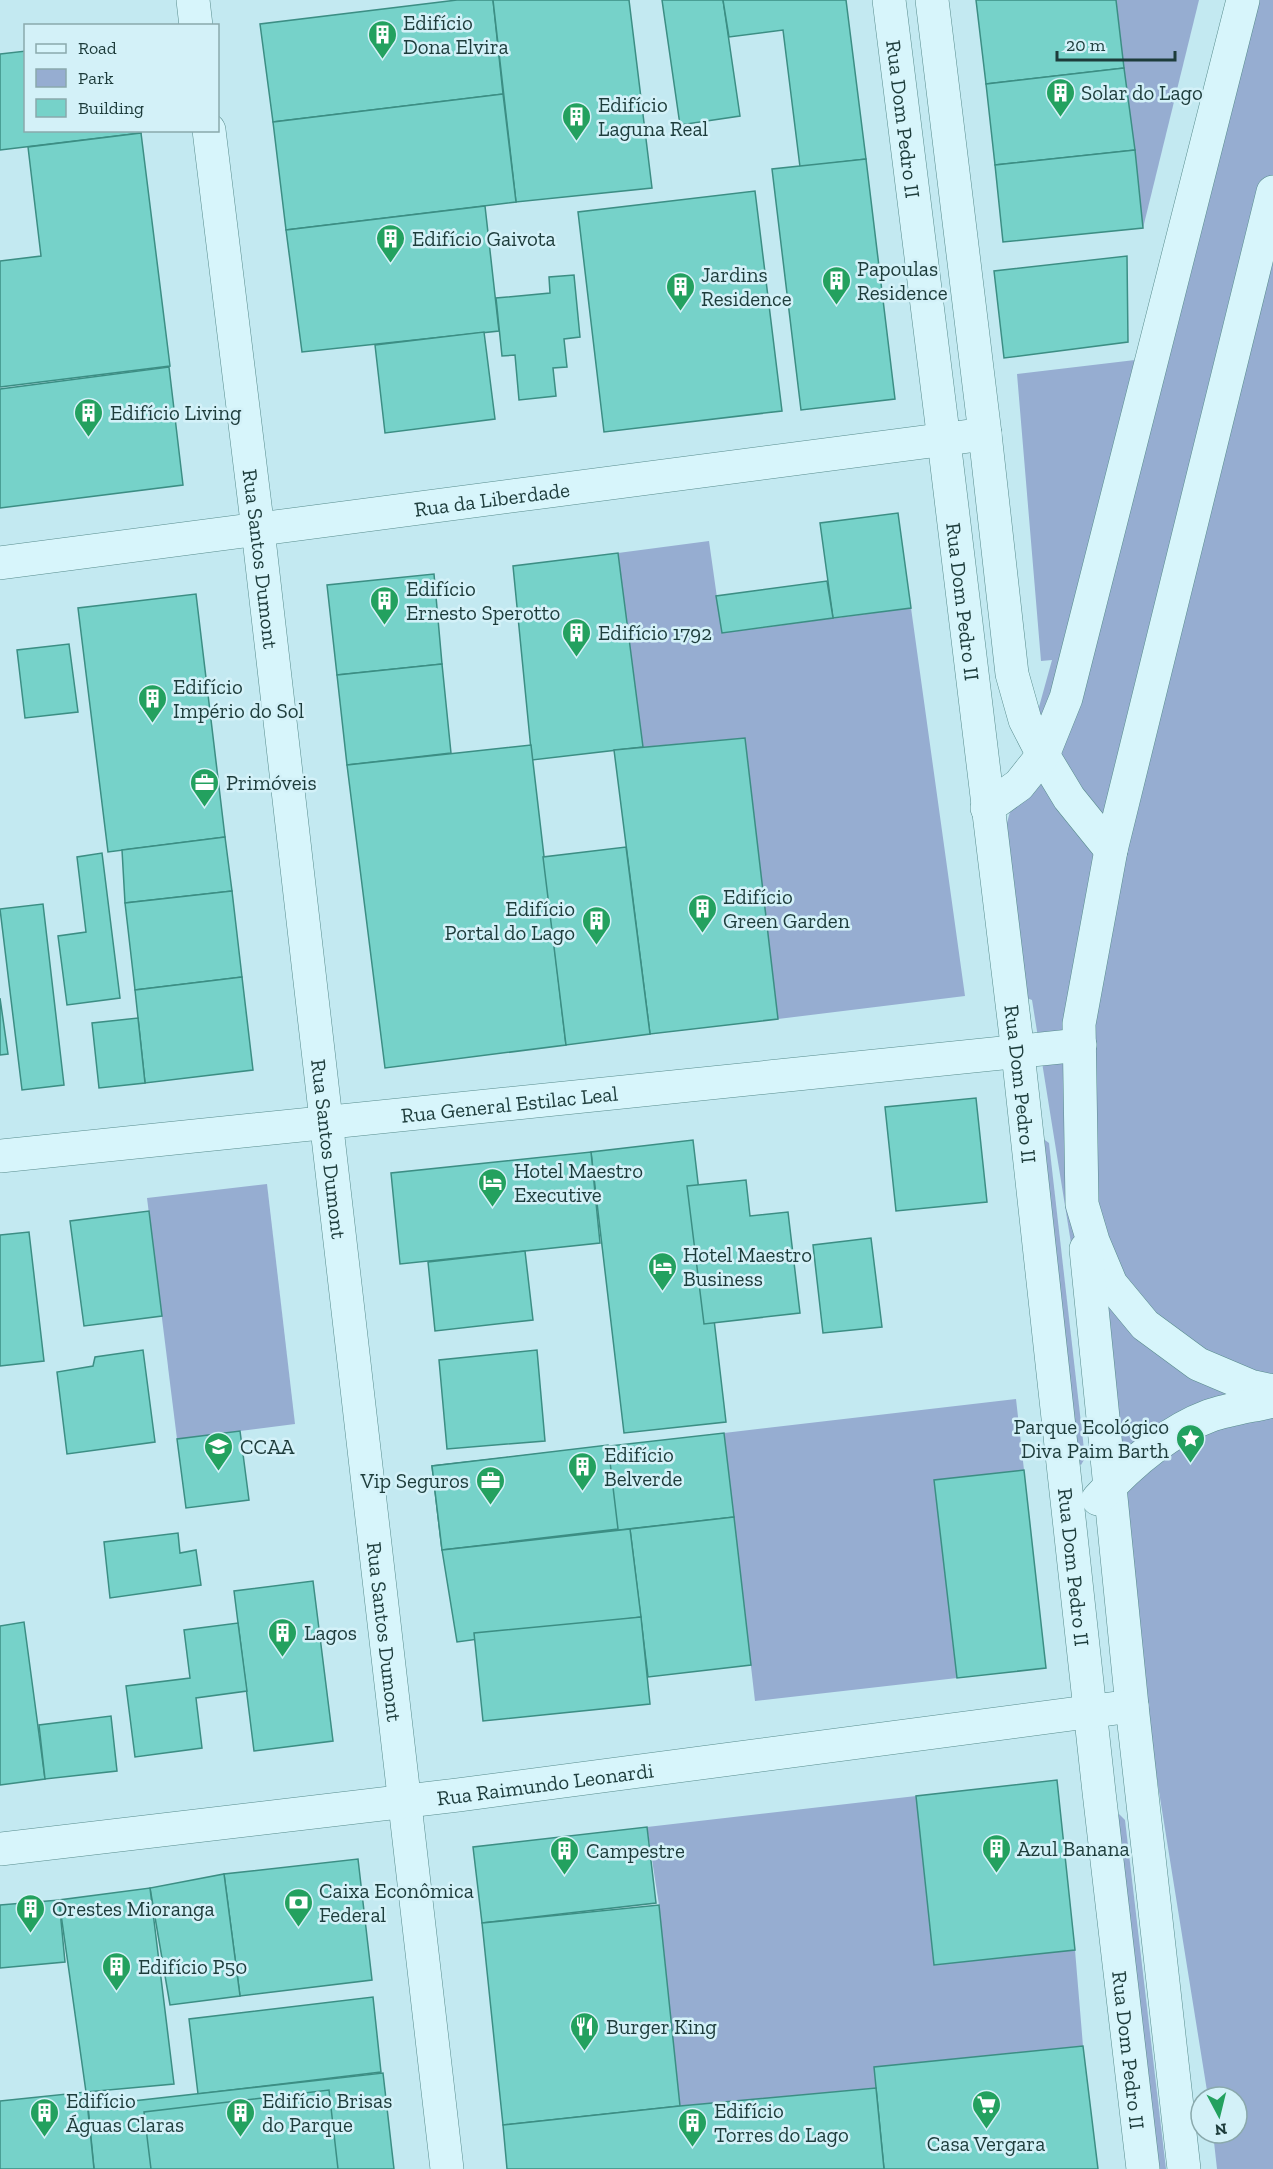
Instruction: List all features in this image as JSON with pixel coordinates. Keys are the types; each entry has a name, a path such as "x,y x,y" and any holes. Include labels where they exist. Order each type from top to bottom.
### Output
{"street":[{"path":"193,0 196,24"},
{"name":"Rua Dom Pedro II","path":"889,0 1018,1053 1143,2169"},
{"name":"Rua Dom Pedro II","path":"932,0 1012,674 1024,720 1043,755 1069,798 1111,850"},
{"path":"987,808 1019,785 1043,755 1066,698 1243,0"},
{"name":"Rua Santos Dumont","path":"209,132 258,530 447,2169"},
{"path":"1273,192 1111,850 1079,1024 1082,1204 1093,1241 1111,1284 1145,1325 1198,1364 1250,1386 1273,1391"},
{"name":"Rua da Liberdade","path":"0,563 985,434"},
{"name":"Rua General Estilac Leal","path":"0,1156 1080,1045"},
{"name":"Rua Dom Pedro II","path":"1082,1204 1132,1706 1184,2169"},
{"path":"1070,1530 1110,1486 1180,1428 1211,1415 1273,1401"},
{"name":"Rua Raimundo Leonardi","path":"0,1849 406,1802 1063,1713 1091,1712 1132,1706"}],"green space":[{"path":"1116,0 1199,0 1143,228"},
{"name":"Parque Ecológico Diva Paim Barth","path":"1235,0 1273,0 1273,2169 1217,2169 1214,2145 1249,2145 1249,2085 1206,2085 1032,1000 1024,997 1005,830 1052,660 1041,661 1017,374 1135,360"},
{"path":"709,541 722,633 911,608 965,996 778,1019 745,738 643,747 618,553"},
{"path":"1042,1138 1049,1143 1085,1458 1081,1465 1075,1460"},
{"path":"267,1184 295,1424 177,1439 147,1198"},
{"path":"1016,1399 1024,1470 934,1480 957,1678 755,1701 724,1433"},
{"path":"916,1796 934,1965 1075,1950 1083,2046 874,2067 876,2088 680,2106 659,1905 647,1827"},
{"path":"1119,1814 1125,1820 1166,2169 1156,2169 1115,1821"}],"building":[{"name":"Edifício Dona Elvira","path":"457,0 493,0 503,94 273,122 260,24"},
{"name":"Edifício Laguna Real","path":"493,0 629,0 652,188 516,202"},
{"path":"662,0 723,0 740,116 680,125"},
{"path":"723,0 846,0 866,159 800,167 783,30 729,37"},
{"path":"976,0 1116,0 1124,68 986,84"},
{"path":"24,51 24,132 141,133 0,150 0,54"},
{"name":"Solar do Lago","path":"1124,68 1135,150 995,165 986,84"},
{"path":"503,94 516,202 286,230 273,122"},
{"path":"141,133 170,366 0,387 0,261 41,256 28,147"},
{"path":"1135,150 1143,228 1003,242 995,165"},
{"name":"Papoulas Residence","path":"866,159 895,399 801,410 772,169"},
{"name":"Jardins Residence","path":"755,191 782,411 604,432 578,212"},
{"name":"Edifício Gaivota","path":"485,206 499,331 302,352 286,230"},
{"path":"1127,256 1128,342 1004,358 994,271"},
{"path":"574,275 580,337 564,339 567,367 553,368 556,396 519,400 515,355 502,356 496,298 550,293 549,277"},
{"path":"484,332 495,419 385,433 375,345"},
{"name":"Edifício Living","path":"169,367 183,485 0,508 0,389"},
{"path":"898,513 911,608 833,618 820,523"},
{"name":"Edifício 1792","path":"618,553 643,747 532,760 513,566"},
{"name":"Edifício Ernesto Sperotto","path":"434,574 442,664 337,675 327,585"},
{"path":"827,581 833,618 722,633 716,596"},
{"name":"Edifício Império do Sol","path":"196,594 225,837 108,852 78,608"},
{"path":"69,644 78,712 25,718 17,650"},
{"path":"442,664 451,753 347,765 337,675"},
{"name":"Edifício Green Garden","path":"745,738 778,1019 650,1034 614,750"},
{"path":"531,745 566,1045 385,1068 347,765"},
{"path":"225,837 232,891 125,903 122,850"},
{"name":"Edifício Portal do Lago","path":"626,847 650,1034 566,1045 543,857"},
{"path":"102,853 120,998 67,1005 58,936 86,932 77,857"},
{"path":"232,891 242,977 135,990 125,903"},
{"path":"43,904 64,1085 22,1090 0,909"},
{"path":"242,977 253,1070 145,1083 135,990"},
{"path":"0,998 8,1054 0,1055"},
{"path":"138,1018 145,1083 99,1088 92,1023"},
{"path":"976,1098 987,1202 896,1211 885,1107"},
{"path":"693,1140 726,1422 624,1433 591,1152"},
{"name":"Hotel Maestro Executive","path":"591,1152 600,1243 400,1264 391,1173"},
{"path":"746,1180 750,1216 788,1212 800,1313 704,1324 687,1186"},
{"path":"149,1211 162,1316 84,1326 70,1221"},
{"path":"29,1232 44,1361 0,1366 0,1235"},
{"path":"871,1238 882,1327 823,1333 813,1245"},
{"path":"525,1251 533,1320 435,1331 428,1262"},
{"path":"143,1350 155,1442 67,1454 57,1372 93,1366 95,1357"},
{"path":"537,1350 545,1441 447,1449 439,1360"},
{"path":"240,1431 249,1500 186,1508 177,1439"},
{"name":"Edifício Belverde","path":"724,1433 734,1517 442,1550 432,1466"},
{"path":"608,1445 618,1529 442,1550 432,1466"},
{"path":"1024,1470 1046,1668 957,1678 934,1480"},
{"path":"734,1517 751,1665 648,1677 630,1529"},
{"path":"630,1529 641,1617 457,1642 442,1550"},
{"path":"178,1533 180,1553 196,1550 201,1585 110,1598 104,1542"},
{"name":"Lagos","path":"313,1581 333,1741 254,1751 234,1591"},
{"path":"641,1617 650,1704 483,1721 474,1633"},
{"path":"24,1622 45,1779 0,1785 0,1626"},
{"path":"238,1623 247,1691 196,1698 202,1748 135,1757 126,1686 190,1678 184,1630"},
{"path":"111,1716 117,1771 45,1779 39,1725"},
{"name":"Azul Banana","path":"1057,1780 1075,1950 934,1965 916,1796"},
{"name":"Campestre","path":"647,1827 656,1903 482,1923 473,1847"},
{"name":"Caixa Econômica Federal","path":"358,1859 372,1980 240,1996 224,1874"},
{"path":"224,1874 240,1996 170,2005 150,1888"},
{"name":"Edifício P50","path":"150,1888 174,2084 86,2092 59,1900"},
{"name":"Orestes Mioranga","path":"59,1900 65,1962 0,1968 0,1905"},
{"name":"Burger King","path":"659,1905 680,2106 503,2125 482,1923"},
{"path":"373,1997 381,2072 198,2094 189,2019"},
{"name":"Casa Vergara","path":"1083,2046 1098,2169 884,2169 874,2067"},
{"name":"Edifício Brisas do Parque","path":"383,2073 394,2169 94,2169 88,2106"},
{"name":"Edifício Torres do Lago","path":"876,2088 884,2169 507,2169 503,2125"},
{"path":"329,2090 338,2169 151,2169 144,2112"},
{"name":"Edifício Águas Claras","path":"86,2092 94,2169 0,2169 0,2101"}],"place":[{"name":"Edifício Dona Elvira","path":"382,60"},
{"name":"Solar do Lago","path":"1060,118"},
{"name":"Edifício Laguna Real","path":"577,142"},
{"name":"Edifício Gaivota","path":"391,264"},
{"name":"Papoulas Residence","path":"836,306"},
{"name":"Jardins Residence","path":"680,312"},
{"name":"Edifício Living","path":"89,438"},
{"name":"Edifício Ernesto Sperotto","path":"385,626"},
{"name":"Edifício 1792","path":"577,658"},
{"name":"Edifício Império do Sol","path":"152,724"},
{"name":"Primóveis","path":"205,808"},
{"name":"Edifício Green Garden","path":"702,934"},
{"name":"Edifício Portal do Lago","path":"596,946"},
{"name":"Hotel Maestro Executive","path":"493,1208"},
{"name":"Hotel Maestro Business","path":"662,1292"},
{"name":"Parque Ecológico Diva Paim Barth","path":"1190,1464"},
{"name":"CCAA","path":"219,1472"},
{"name":"Edifício Belverde","path":"583,1492"},
{"name":"Vip Seguros","path":"490,1506"},
{"name":"Lagos","path":"283,1658"},
{"name":"Azul Banana","path":"996,1874"},
{"name":"Campestre","path":"565,1876"},
{"name":"Caixa Econômica Federal","path":"298,1928"},
{"name":"Orestes Mioranga","path":"31,1934"},
{"name":"Edifício P50","path":"117,1992"},
{"name":"Burger King","path":"585,2052"},
{"name":"Casa Vergara","path":"986,2130"},
{"name":"Edifício Águas Claras","path":"45,2138"},
{"name":"Edifício Brisas do Parque","path":"241,2138"},
{"name":"Edifício Torres do Lago","path":"693,2148"}]}
